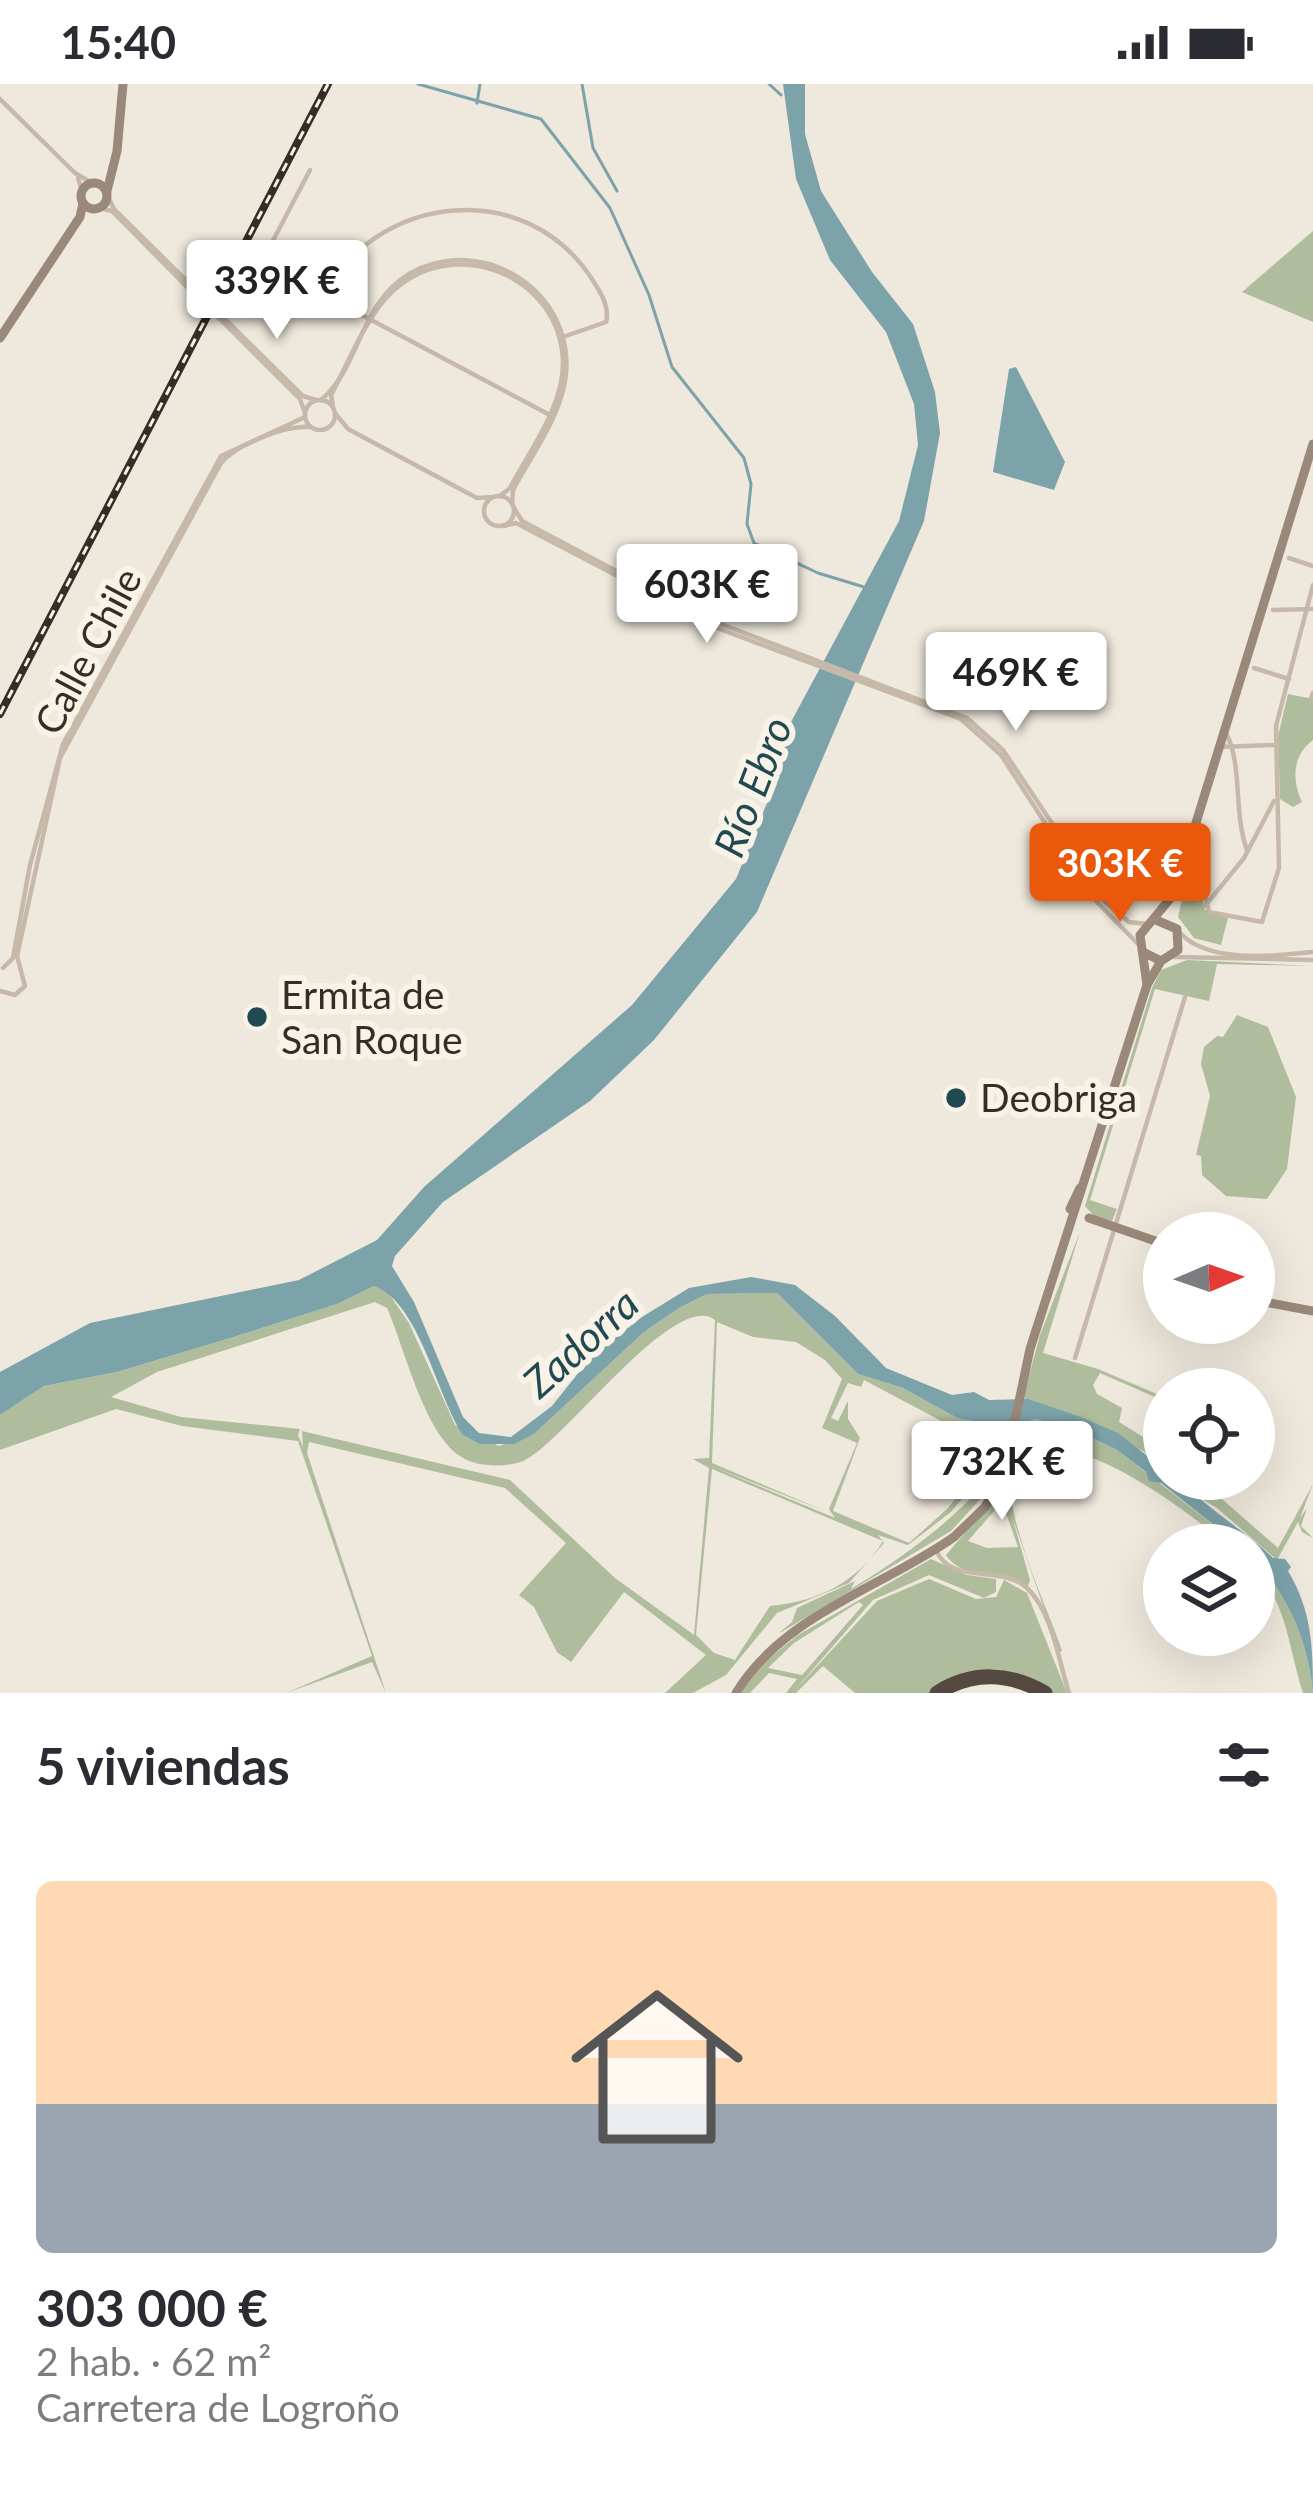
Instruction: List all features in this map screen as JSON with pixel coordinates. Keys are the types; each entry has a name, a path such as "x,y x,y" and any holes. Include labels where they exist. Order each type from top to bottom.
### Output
{"highway":[{"path":"937,1693 971,1678 992,1676 1022,1681 1045,1693"},
{"path":"947,1693 983,1682 1013,1693"}],"main road":[{"path":"80,218 97,209 107,194 117,151 123,84"},
{"path":"0,338 80,218 82,197 93,183 108,177"},
{"path":"93,183 107,194"},
{"path":"82,197 97,209"},
{"path":"1147,985 1140,935 1174,895 1313,444"},
{"path":"899,1569 940,1557 998,1487 1023,1379 1147,985 1180,944 1174,895"},
{"path":"1152,922 1178,930"},
{"path":"1142,951 1165,960"},
{"path":"1077,1215 1143,1235"},
{"path":"1275,1304 1313,1311"},
{"path":"736,1693 775,1646 958,1528 987,1496 1009,1449"}],"street":[{"path":"0,99 75,173 93,183"},
{"path":"310,171 265,260 270,267 551,416"},
{"path":"75,173 82,197"},
{"path":"107,194 119,214 201,298"},
{"path":"97,209 112,211 301,399 310,427 348,428"},
{"path":"323,296 343,264 392,226 436,211 491,211 549,235 594,281 608,320 563,337"},
{"path":"305,415 387,292 415,271 444,261 473,260 506,269 533,287 552,311 563,337 566,380 513,490 513,517 504,526"},
{"path":"328,428 334,410 332,395 370,319 395,289 425,271 461,264 505,273 540,300 558,335 562,376 551,416 510,488 483,510"},
{"path":"221,318 305,398 334,410 348,428 477,498 496,496 544,536"},
{"name":"Calle Chile","path":"1,969 13,958 56,756 138,605 221,456 305,415"},
{"name":"Calle Chile","path":"23,973 16,956 28,888 67,744 224,458 296,427 310,427"},
{"path":"477,498 489,523 517,523 717,628 950,713 1001,754 1095,900 1127,925 1142,951"},
{"path":"1289,558 1313,566"},
{"path":"1192,837 1205,906 1214,913 1262,922 1279,868 1275,746 1289,679 1310,614 1313,585"},
{"path":"1273,610 1310,614"},
{"path":"1254,668 1289,679"},
{"path":"1222,738 1234,747"},
{"path":"1222,738 1234,747 1275,746"},
{"path":"1234,747 1237,822 1248,846"},
{"path":"1205,906 1246,856 1277,798"},
{"path":"1127,925 1152,922"},
{"path":"1178,930 1190,944 1263,955 1313,956"},
{"path":"1165,960 1192,955 1263,962 1313,956"},
{"path":"0,992 19,994 25,986 23,973 16,967 1,969"},
{"path":"1075,1358 1185,998"},
{"path":"958,1528 940,1557 962,1572 1012,1579 1030,1592 1069,1693"}],"green space":[{"path":"1313,231 1313,322 1242,292"},
{"path":"1288,694 1313,699 1313,740 1296,768 1302,802 1293,807 1280,799 1278,736"},
{"path":"1193,853 1205,910 1228,918 1221,945 1194,938 1178,917"},
{"path":"1187,960 1313,966 1217,964 1209,1001 1155,989 1090,1200 1117,1209 1112,1221 1094,1216 1085,1206 1152,988 1161,970"},
{"path":"1237,1015 1268,1027 1296,1097 1287,1169 1267,1199 1226,1196 1202,1175 1201,1156 1196,1155 1210,1096 1201,1064 1204,1047 1217,1036 1223,1037"},
{"path":"1080,1232 1043,1353 1098,1369 1143,1388 1143,1392 1100,1373 1093,1385 1097,1394 1122,1408 1119,1422 1143,1437 1143,1451 1076,1415 1023,1398 1040,1335"},
{"path":"374,1286 387,1291 409,1323 455,1425 499,1446 534,1434 644,1332 679,1308 707,1294 777,1293 858,1374 903,1388 957,1418 1007,1428 1036,1419 1084,1434 1117,1450 1143,1470 1143,1484 1107,1464 1053,1446 1026,1444 1014,1459 1010,1482 1014,1511 1059,1652 1012,1516 1028,1586 962,1568 946,1555 999,1493 1005,1479 1005,1451 986,1493 951,1531 778,1634 792,1622 797,1608 855,1581 851,1589 937,1529 978,1490 1002,1451 951,1512 908,1545 878,1535 882,1541 712,1469 696,1635 714,1653 735,1660 770,1606 804,1600 835,1587 884,1543 849,1583 777,1613 726,1675 693,1693 665,1693 706,1655 624,1592 571,1662 557,1652 534,1607 519,1595 566,1543 505,1488 309,1442 307,1453 386,1693 372,1662 286,1693 372,1656 298,1441 182,1426 116,1409 0,1450 0,1415 44,1386 117,1372 337,1304","holes":["375,1302 387,1308 416,1388 447,1445 460,1456 490,1465 523,1461 541,1449 647,1346 674,1326 697,1316 715,1320 709,1458 693,1459 709,1468 694,1635 615,1578 510,1480 302,1431 303,1447 300,1429 181,1417 111,1397 157,1372","717,1322 753,1337 796,1342 825,1360 842,1379 822,1428 857,1443 829,1509 835,1518 711,1466 825,1511 712,1463","864,1380 996,1450 947,1509 909,1543 833,1511 860,1438 848,1419 848,1401 838,1421 831,1418 848,1383 861,1387","1002,1502 1018,1547 987,1548 968,1541"]},
{"path":"1313,1484 1300,1518 1307,1508 1301,1526 1313,1538 1302,1532 1298,1522 1277,1560 1275,1545 1278,1548"},
{"path":"1168,1500 1181,1500 1212,1524 1201,1524"},
{"path":"1203,1500 1223,1500 1251,1524 1235,1524"},
{"path":"931,1559 967,1575 996,1579 996,1592 984,1598 929,1575 873,1600 794,1691 877,1601 929,1579 976,1599 996,1597 1004,1580 1027,1593 1067,1693 1050,1693 1020,1677 932,1693 855,1693 823,1666 796,1693 786,1693 797,1679 769,1673 750,1693 739,1693 755,1670 798,1635","holes":["859,1602 863,1605 802,1675 768,1668 794,1643"]},
{"path":"1275,1586 1295,1621 1313,1693 1303,1693"}],"water":[{"path":"783,84 805,84 805,134 821,191 872,272 913,324 935,392 940,433 924,521 757,912 654,1040 590,1101 443,1202 395,1256 392,1266 414,1302 463,1417 479,1433 511,1437 552,1406 591,1357 689,1288 751,1277 795,1285 835,1316 886,1368 952,1395 974,1392 989,1400 1028,1399 1076,1415 1118,1433 1143,1453 1143,1470 1084,1434 1036,1419 1007,1428 957,1418 903,1388 858,1374 777,1293 707,1294 679,1308 644,1332 534,1434 514,1444 480,1444 463,1435 416,1331 390,1296 374,1286 337,1304 237,1336 117,1372 44,1386 0,1415 0,1372 90,1323 299,1280 377,1240 424,1187 632,1005 736,879 767,803 784,735 899,521 918,445 914,404 886,332 830,260 796,179"},
{"path":"1016,367 1065,462 1054,490 993,472 1009,369"},
{"path":"1182,1500 1201,1500 1232,1524 1213,1524"},
{"path":"1275,1558 1285,1559 1309,1630 1313,1693 1307,1655 1277,1589"}],"waterway":[{"path":"418,84 541,119 610,208 649,295 672,367 744,458 751,484 747,524 754,543 818,573 864,587"},
{"path":"477,103 480,84"},
{"path":"582,84 593,148 617,191"},
{"path":"769,84 781,95"}],"railway":[{"path":"0,714 328,84"}],"place":[{"name":"Ermita de San Roque","path":"257,1017"},
{"name":"Deobriga","path":"956,1098"}],"water label":[{"name":"Río Ebro","path":"753,787"},
{"name":"Zadorra","path":"581,1343"}]}
